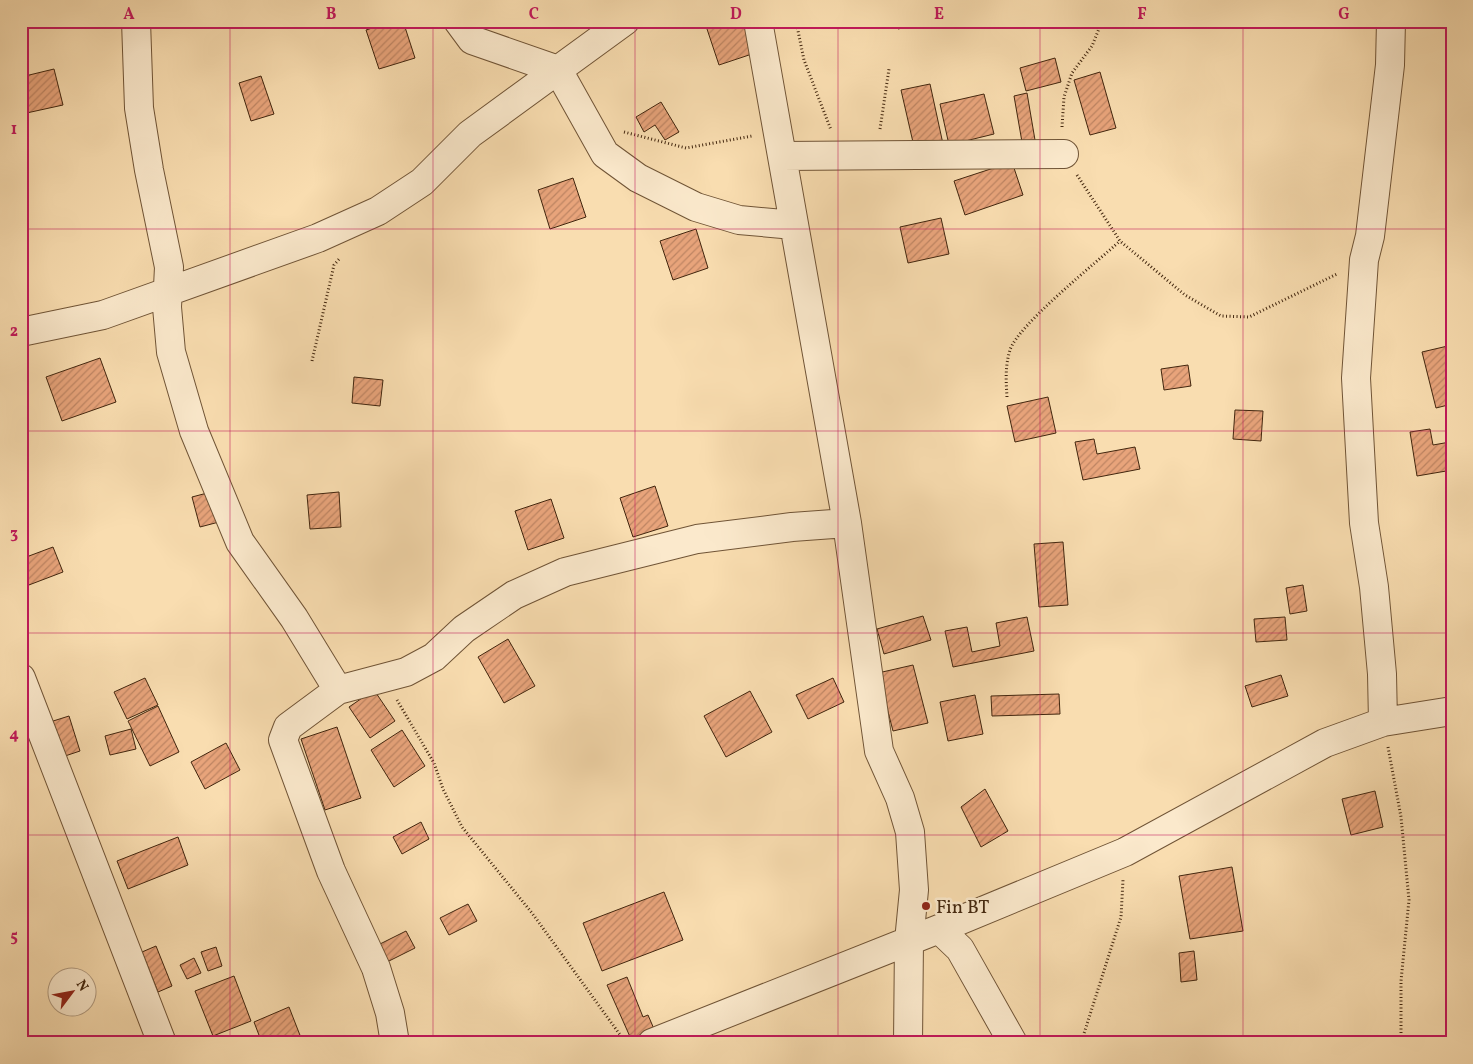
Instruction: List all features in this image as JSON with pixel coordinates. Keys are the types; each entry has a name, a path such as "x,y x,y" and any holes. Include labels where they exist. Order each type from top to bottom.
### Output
{"street":[{"path":"136,21 139,108 149,170 169,266 167,307 171,352 191,422 240,542 294,618 338,690"},
{"path":"458,21 472,40 558,70 583,118 605,154 638,178 696,206 739,220 794,225"},
{"path":"21,332 103,315 318,238 378,211 422,182 470,134 625,21"},
{"path":"758,21 847,523 879,751 900,798 910,832 914,890 909,941 908,1043"},
{"path":"1383,722 1382,674 1374,587 1364,523 1356,378 1364,260 1370,236 1390,65 1391,21"},
{"path":"780,143 842,157 1064,154"},
{"path":"395,1043 390,1013 376,968 332,871 283,740 288,728 338,690 406,672 434,657 464,629 514,596 565,572 698,539 792,527 847,523"},
{"path":"21,678 162,1043"},
{"path":"652,1043 939,929 1125,852 1325,743 1383,722 1452,710"},
{"path":"939,929 960,949 1013,1043"}],"path":[{"path":"796,21 804,60 842,157"},
{"path":"1102,21 1092,46 1072,73 1064,97 1062,138 1064,154 1120,242 1185,295 1221,316 1249,317 1364,260"},
{"path":"876,157 890,69"},
{"path":"583,118 636,136 686,148 780,143"},
{"path":"1007,397 1006,370 1010,348 1031,322 1120,242"},
{"path":"312,361 334,265 340,257"},
{"path":"384,678 434,763 462,827 538,921 626,1043"},
{"path":"1383,722 1400,817 1409,900 1400,981 1400,1043"},
{"path":"1081,1043 1121,917 1125,852"}],"building":[{"path":"394,21 403,21 415,58 379,69 366,30"},
{"path":"720,21 744,21 755,53 719,65 706,26"},
{"path":"896,21 933,21 898,29"},
{"path":"1055,58 1061,82 1026,91 1020,68"},
{"path":"54,69 63,105 22,114 21,77"},
{"path":"1100,72 1116,128 1090,135 1074,80"},
{"path":"261,76 274,114 251,121 239,83"},
{"path":"930,84 943,144 915,151 901,90"},
{"path":"1027,93 1035,140 1022,142 1014,96"},
{"path":"984,94 994,134 949,145 940,104"},
{"path":"661,102 679,132 665,140 655,125 644,132 636,117"},
{"path":"1012,162 1023,195 965,215 954,181"},
{"path":"573,178 586,217 550,229 538,190"},
{"path":"941,218 949,254 908,263 900,227"},
{"path":"696,229 708,268 673,280 660,241"},
{"path":"1452,345 1452,404 1436,408 1422,352"},
{"path":"100,358 116,402 62,421 46,377"},
{"path":"1188,365 1191,386 1164,390 1161,369"},
{"path":"354,377 383,380 380,406 352,403"},
{"path":"1048,397 1056,433 1015,442 1007,406"},
{"path":"1235,410 1263,411 1261,441 1233,439"},
{"path":"1430,429 1433,445 1450,442 1452,470 1417,476 1410,432"},
{"path":"1094,439 1097,454 1135,447 1140,469 1083,480 1075,442"},
{"path":"655,486 668,526 633,537 620,498"},
{"path":"211,492 219,522 200,527 192,497"},
{"path":"339,492 341,527 310,529 307,495"},
{"path":"551,499 564,538 528,550 515,511"},
{"path":"1063,542 1068,605 1039,607 1034,544"},
{"path":"53,547 63,572 21,588 21,559"},
{"path":"1303,585 1307,611 1290,614 1286,588"},
{"path":"923,616 931,640 884,654 877,629"},
{"path":"1027,617 1034,651 953,667 945,631 967,627 972,652 1000,646 996,623"},
{"path":"1285,617 1287,640 1256,642 1254,619"},
{"path":"508,639 535,686 504,703 478,657"},
{"path":"913,665 928,723 893,731 878,673"},
{"path":"1281,675 1288,696 1252,707 1245,686"},
{"path":"145,678 158,705 127,719 114,692"},
{"path":"833,678 844,702 808,719 796,695"},
{"path":"374,690 395,721 370,738 349,707"},
{"path":"750,691 772,732 726,757 704,716"},
{"path":"1059,694 1060,714 992,716 991,696"},
{"path":"975,695 983,734 948,741 940,702"},
{"path":"158,706 179,752 150,766 128,721"},
{"path":"69,716 80,751 62,757 50,722"},
{"path":"337,727 361,798 325,810 301,739"},
{"path":"131,729 136,749 110,755 105,736"},
{"path":"402,730 425,766 394,787 371,750"},
{"path":"226,743 240,770 205,789 191,762"},
{"path":"985,789 1008,831 981,847 961,807"},
{"path":"1375,791 1383,827 1351,835 1342,799"},
{"path":"421,822 429,839 402,854 393,837"},
{"path":"178,837 188,865 128,889 117,861"},
{"path":"1232,867 1243,931 1190,939 1179,876"},
{"path":"664,892 683,940 602,971 583,923"},
{"path":"468,904 477,921 449,935 440,918"},
{"path":"406,931 415,948 387,962 378,945"},
{"path":"156,946 172,986 158,992 142,952"},
{"path":"216,947 222,966 208,971 201,952"},
{"path":"1194,951 1197,980 1181,982 1179,953"},
{"path":"194,958 201,973 187,979 180,965"},
{"path":"234,976 251,1021 213,1036 195,991"},
{"path":"627,977 643,1017 648,1015 654,1029 631,1039 607,985"},
{"path":"289,1007 303,1043 262,1043 254,1022"}],"place":[{"name":"Fin BT","path":"926,906"}]}
